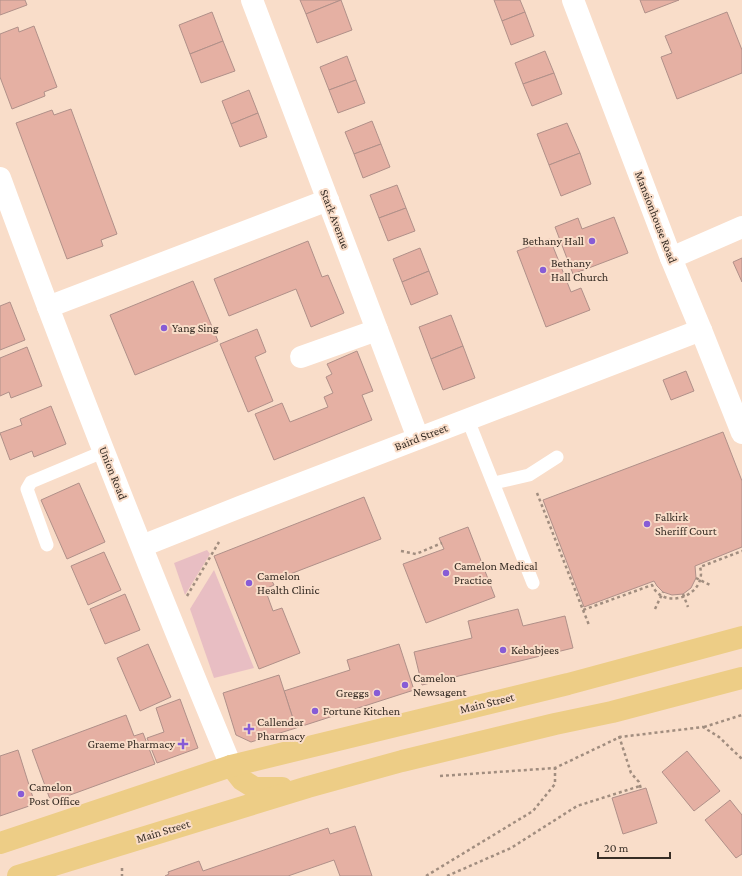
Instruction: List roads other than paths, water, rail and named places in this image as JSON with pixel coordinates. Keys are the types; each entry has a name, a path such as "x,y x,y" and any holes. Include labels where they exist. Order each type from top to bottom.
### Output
{"main road":[{"name":"Main Street","path":"0,843 231,766 568,684 742,637"},
{"name":"Main Street","path":"18,876 308,787 408,759 612,712 742,678"},
{"name":"Main Street","path":"231,766 242,780 254,788 308,787"}],"street":[{"name":"Stark Avenue","path":"252,0 418,438"},
{"name":"Mansionhouse Road","path":"573,0 671,258 742,432"},
{"name":"Union Road","path":"0,178 5,207 48,307 171,622 231,766"},
{"path":"48,307 328,200"},
{"path":"671,258 742,227"},
{"path":"301,357 377,330"},
{"name":"Baird Street","path":"142,546 418,438 701,330"}],"lane":[{"path":"468,420 533,583"},
{"path":"46,545 26,489 31,482 105,451"},
{"path":"494,483 529,475 557,457"}],"place":[{"name":"Bethany Hall","path":"592,241"},
{"name":"Bethany Hall Church","path":"543,270"},
{"name":"Yang Sing","path":"164,328"},
{"name":"Falkirk Sheriff Court","path":"647,524"},
{"name":"Camelon Medical Practice","path":"446,573"},
{"name":"Camelon Health Clinic","path":"249,583"},
{"name":"Kebabjees","path":"503,650"},
{"name":"Camelon Newsagent","path":"405,685"},
{"name":"Greggs","path":"377,693"},
{"name":"Fortune Kitchen","path":"315,711"},
{"name":"Callendar Pharmacy","path":"249,729"},
{"name":"Graeme Pharmacy","path":"183,744"},
{"name":"Camelon Post Office","path":"21,794"}]}
